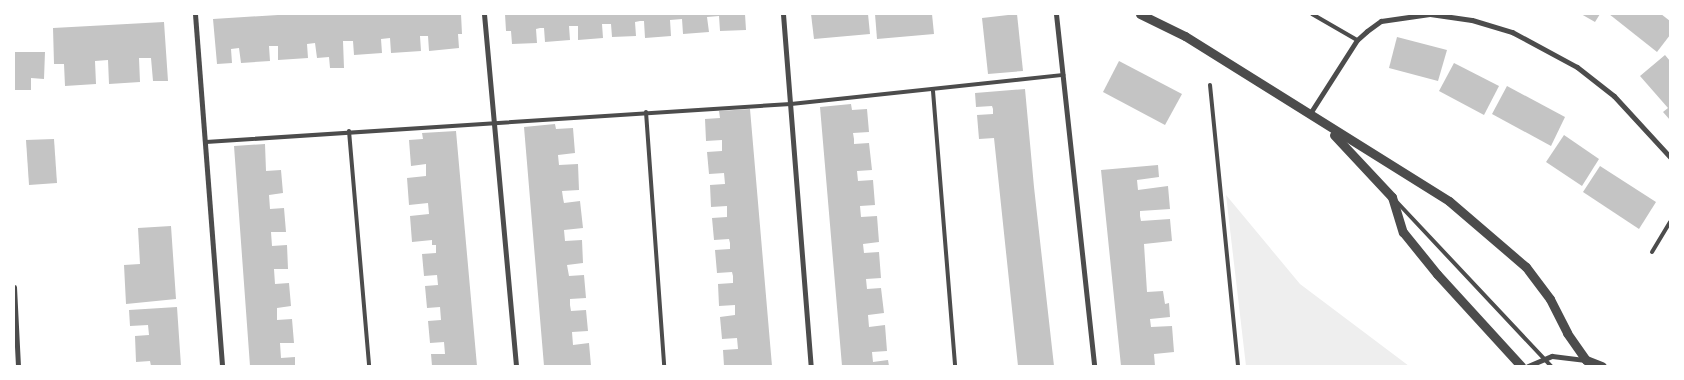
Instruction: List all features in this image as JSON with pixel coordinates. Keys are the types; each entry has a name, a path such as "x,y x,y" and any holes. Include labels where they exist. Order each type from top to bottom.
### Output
{"street":[{"path":"195,14 222,366"},
{"path":"484,14 516,366"},
{"path":"783,14 811,366"},
{"path":"1056,14 1094,366"},
{"path":"1140,14 1185,36 1327,127 1449,201 1526,267 1550,299 1566,333 1586,360"},
{"path":"1308,115 1357,40 1381,21 1429,14 1472,20 1506,30 1570,63 1614,96 1670,157"},
{"path":"1327,127 1392,197 1403,232 1521,366"},
{"path":"14,287 18,366"},
{"path":"1528,366 1544,357 1586,360 1602,366"}],"lane":[{"path":"1312,14 1357,40"},
{"path":"206,142 494,121 791,104 934,91 1063,75"},
{"path":"1210,86 1238,366"},
{"path":"934,91 955,366"},
{"path":"646,112 664,366"},
{"path":"349,131 369,366"},
{"path":"1392,197 1551,366"},
{"path":"1652,252 1670,222"}],"shaded area":[{"path":"1226,195 1300,284 1409,366 1246,366"}],"building":[{"path":"294,14 461,14 462,34 458,34 459,48 429,51 428,36 420,36 421,51 391,53 390,38 381,39 382,53 354,55 353,41 343,41 344,68 330,68 329,57 317,58 315,43 307,44 308,58 278,60 278,46 269,46 270,61 241,63 239,48 231,49 232,63 217,64 213,19"},
{"path":"505,14 745,14 746,30 720,31 719,16 707,17 709,32 683,34 682,19 670,20 671,36 645,38 644,21 640,21 635,22 636,36 612,37 611,24 602,24 603,38 578,40 578,26 569,26 570,40 545,42 544,28 540,28 536,29 537,43 512,44 511,31 506,31"},
{"path":"811,14 868,14 870,34 814,39"},
{"path":"875,14 932,14 934,34 877,39"},
{"path":"1017,14 1023,71 988,74 982,18"},
{"path":"1581,14 1600,14 1595,22"},
{"path":"1609,14 1661,14 1670,21 1670,35 1657,52"},
{"path":"164,22 168,81 153,81 151,58 139,58 140,82 109,84 108,60 95,61 96,84 65,86 64,64 54,64 53,28"},
{"path":"1397,37 1447,50 1438,81 1389,68"},
{"path":"14,52 45,52 44,79 31,78 31,90 14,90"},
{"path":"1665,55 1670,61 1670,120 1663,112 1668,108 1640,76"},
{"path":"1119,61 1182,94 1165,125 1103,92"},
{"path":"1454,63 1499,86 1484,115 1439,91"},
{"path":"1507,86 1565,117 1551,146 1492,114"},
{"path":"1025,89 1054,366 1018,366 994,138 979,139 977,115 993,114 993,109 992,106 976,107 975,93"},
{"path":"851,104 852,110 867,109 869,132 853,133 854,144 869,143 872,170 857,171 858,181 873,180 875,205 860,206 861,217 877,216 879,242 863,244 864,253 879,252 881,278 866,279 867,289 881,288 884,313 868,315 869,327 885,325 887,351 872,352 873,362 888,360 889,366 842,366 820,107"},
{"path":"750,109 772,366 724,366 723,350 738,349 737,338 722,339 720,317 735,315 735,305 719,306 718,284 733,283 733,276 732,272 717,273 715,250 730,249 730,243 729,239 714,240 712,218 727,217 727,206 711,207 710,185 725,184 724,173 709,174 707,152 722,151 722,140 706,141 705,119 720,118 719,111"},
{"path":"555,124 556,129 573,128 575,153 558,155 559,165 578,164 579,190 562,191 564,203 580,201 583,228 564,230 565,241 582,240 583,263 567,265 569,276 584,275 586,298 570,299 570,305 571,311 586,310 588,331 572,332 573,345 589,343 591,366 544,366 524,127"},
{"path":"456,131 477,366 432,366 431,354 445,354 444,342 430,343 428,321 441,320 440,307 427,308 425,286 438,285 437,275 424,276 422,254 436,253 436,245 432,245 432,240 412,242 410,216 429,214 428,203 409,205 407,178 426,176 426,164 411,166 409,140 423,139 422,133"},
{"path":"1564,135 1599,159 1582,186 1546,162"},
{"path":"54,139 57,183 29,185 26,140"},
{"path":"265,144 266,171 281,170 283,193 269,195 270,209 284,208 286,232 271,232 272,246 287,245 288,269 274,269 275,284 289,283 291,306 277,308 277,320 292,319 294,343 280,343 281,358 295,357 295,366 250,366 234,146"},
{"path":"1158,165 1159,177 1137,180 1138,190 1168,186 1170,209 1140,211 1140,216 1141,221 1170,219 1172,241 1144,244 1147,292 1163,291 1165,304 1169,303 1170,317 1150,319 1151,327 1172,326 1174,352 1154,354 1155,366 1121,366 1101,170"},
{"path":"1600,166 1656,202 1639,229 1583,192"},
{"path":"171,226 176,299 126,304 124,265 140,264 138,228"},
{"path":"177,307 181,366 151,366 150,361 136,362 135,336 149,335 148,325 130,326 129,310"}]}
